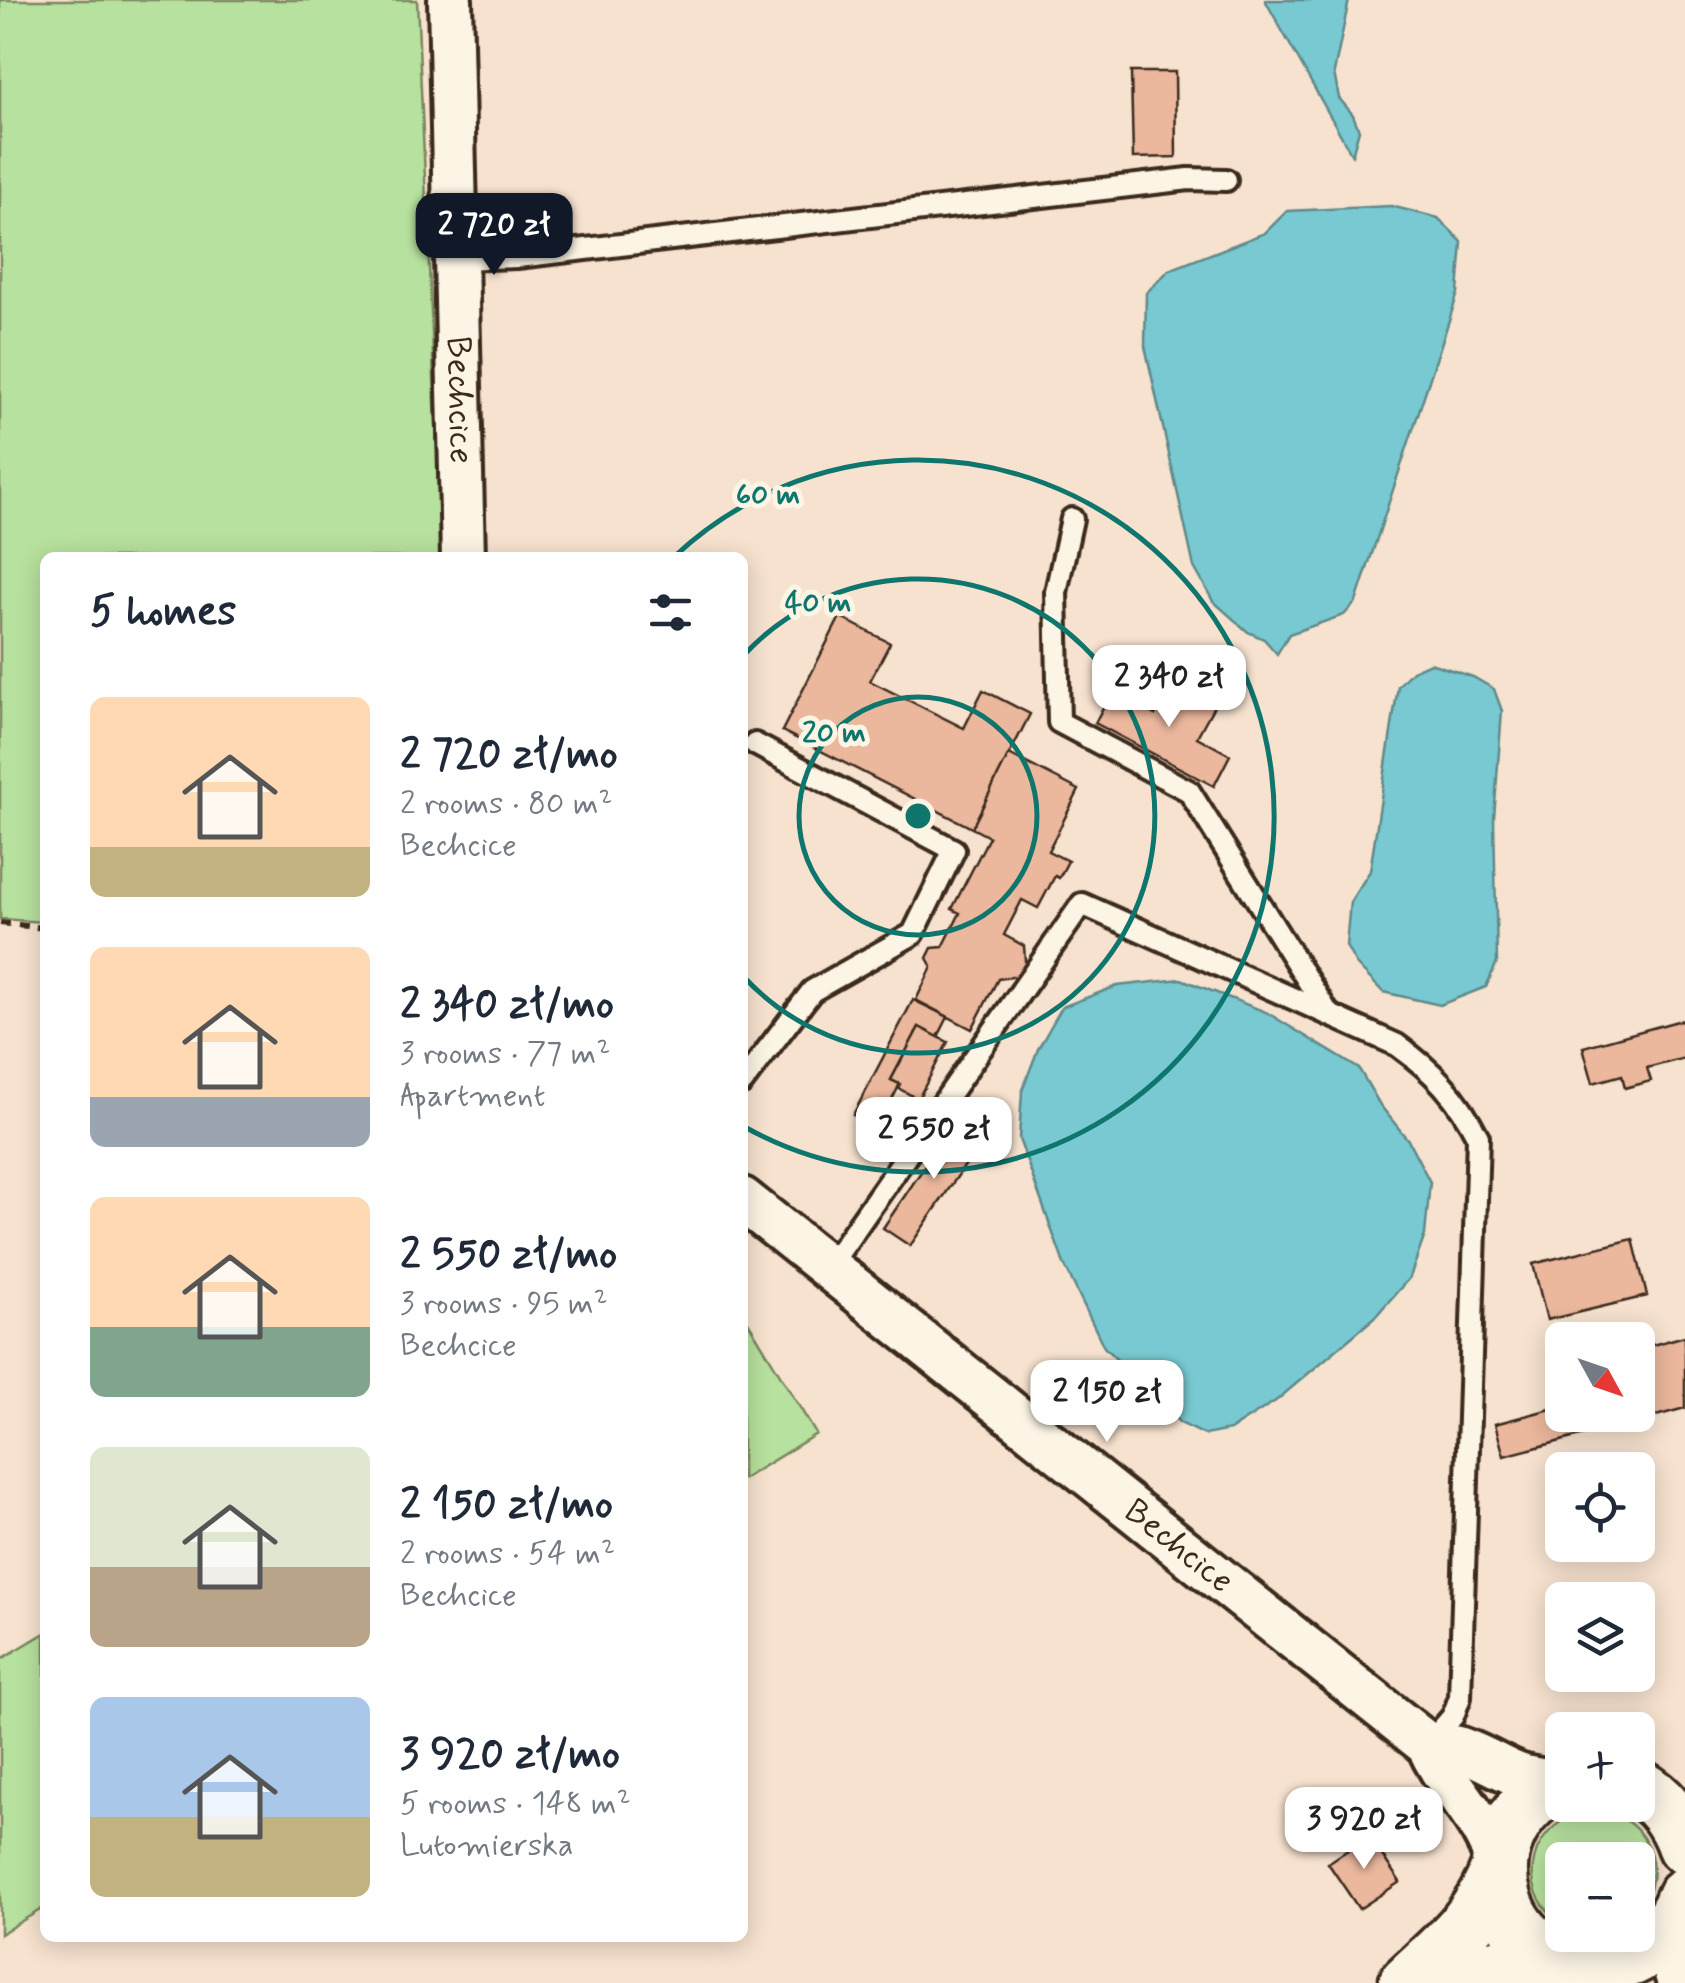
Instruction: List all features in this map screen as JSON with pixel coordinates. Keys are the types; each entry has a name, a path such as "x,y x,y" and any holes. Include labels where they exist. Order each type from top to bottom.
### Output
{"main road":[{"path":"1655,1785 1685,1784"},
{"path":"1545,1789 1524,1806 1510,1825 1502,1846 1501,1892 1508,1913 1538,1948 1585,1969"},
{"path":"1655,1800 1679,1828 1685,1846"},
{"path":"1407,1983 1474,1919 1488,1898 1499,1869"},
{"path":"1458,1983 1504,1963 1530,1958 1585,1969 1635,1955 1663,1935 1681,1907"}],"street":[{"name":"Bechcice","path":"450,0 463,552"},
{"name":"Bechcice","path":"748,1204 1428,1745 1440,1773 1481,1824 1499,1869"},
{"name":"Bechcice","path":"1428,1745 1458,1748 1512,1775 1545,1782"},
{"path":"1681,1907 1679,1966 1684,1983"}],"lane":[{"path":"457,259 517,257 1188,178 1226,180"},
{"path":"1072,519 1056,592 1059,722 1189,791 1329,1015"},
{"path":"748,1075 812,991 913,934 954,850 756,744"},
{"path":"828,1268 1082,904 1396,1045 1433,1072 1462,1106 1478,1137 1460,1697 1453,1716 1428,1745"}],"path":[{"path":"0,923 40,927"}],"green space":[{"path":"0,0 417,0 442,552 40,552 40,922 0,919"},
{"path":"748,1322 816,1434 748,1476"},
{"path":"40,1636 40,1910 0,1934 0,1660"},
{"path":"1561,1822 1627,1822 1645,1842 1545,1842 1545,1907 1536,1892 1533,1875 1542,1841"}],"water":[{"path":"1265,0 1349,0 1334,73 1339,98 1359,130 1352,155"},
{"path":"1391,206 1438,218 1462,242 1458,293 1356,602 1344,615 1289,634 1277,654 1264,639 1248,632 1213,601 1194,567 1145,346 1146,293 1169,270 1265,233 1287,211"},
{"path":"1430,663 1473,677 1494,689 1502,711 1494,818 1497,962 1486,987 1440,1005 1383,992 1356,964 1346,946 1350,902 1370,871 1398,686 1412,671"},
{"path":"1181,979 1266,1012 1359,1069 1380,1105 1408,1140 1430,1182 1425,1235 1410,1277 1374,1318 1277,1400 1230,1430 1205,1435 1180,1423 1104,1347 1064,1264 1019,1139 1022,1091 1038,1049 1062,1007 1117,986"}],"building":[{"path":"1131,72 1175,72 1176,157 1133,158"},
{"path":"840,617 890,643 870,681 964,728 983,690 1030,714 972,828 782,731"},
{"path":"1173,680 1216,702 1197,737 1230,755 1214,786 1095,723 1111,692 1155,715"},
{"path":"1009,754 1079,790 1048,851 1068,861 1038,908 1022,900 1004,935 1024,946 1026,975 998,979 972,1029 916,1000 932,967 927,958 932,948 943,947 960,913 952,909 989,837 972,828"},
{"path":"913,1000 948,1017 938,1037 919,1027 891,1080 900,1084 877,1129 853,1115"},
{"path":"1685,1019 1685,1058 1647,1068 1651,1081 1625,1088 1622,1075 1593,1083 1583,1047"},
{"path":"919,1027 948,1042 918,1099 891,1080"},
{"path":"958,1117 985,1136 910,1246 883,1228"},
{"path":"1633,1239 1647,1296 1547,1320 1533,1264"},
{"path":"1685,1336 1685,1408 1655,1416 1655,1344"},
{"path":"1545,1411 1545,1432 1595,1432 1504,1456 1495,1424"},
{"path":"1369,1836 1400,1882 1359,1909 1328,1863"}]}
